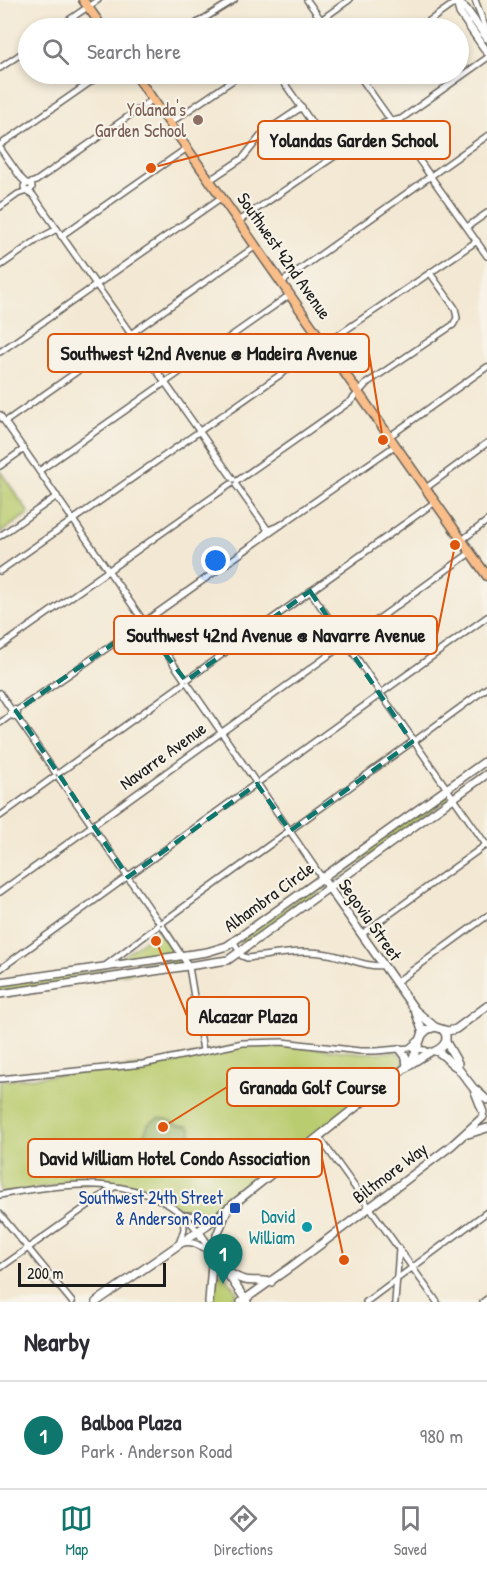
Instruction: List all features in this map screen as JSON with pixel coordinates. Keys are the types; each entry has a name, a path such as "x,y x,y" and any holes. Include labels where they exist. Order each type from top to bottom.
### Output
{"main road":[{"path":"85,4 96,18"},
{"name":"Southwest 42nd Avenue","path":"142,84 487,576"}],"street":[{"path":"69,18 85,4 98,0"},
{"path":"205,18 234,0"},
{"path":"307,0 320,18"},
{"path":"324,18 350,0"},
{"path":"475,0 487,32"},
{"path":"432,18 457,1"},
{"path":"457,1 466,9 487,38"},
{"path":"457,1 463,18"},
{"path":"469,26 487,52"},
{"path":"0,68 18,56"},
{"path":"469,71 487,58"},
{"path":"88,84 0,147 269,531"},
{"path":"170,123 227,84"},
{"path":"285,84 335,156"},
{"path":"365,84 487,256"},
{"path":"239,221 384,123 401,118 450,84"},
{"path":"0,207 153,99"},
{"path":"210,180 243,158 263,133 302,107"},
{"path":"282,282 487,136"},
{"path":"61,236 187,148"},
{"path":"0,352 222,196"},
{"path":"467,227 487,213"},
{"path":"0,266 40,238 57,230"},
{"path":"0,571 325,343 477,241"},
{"path":"5,422 256,246"},
{"path":"0,647 351,401 367,383 451,327 457,318 455,308 430,273"},
{"path":"39,471 291,294"},
{"path":"390,436 487,367"},
{"name":"Segovia Street","path":"0,415 381,963 416,1010 435,1027"},
{"path":"426,488 487,443"},
{"path":"0,723 257,542 269,531 396,445"},
{"path":"0,466 24,449"},
{"path":"0,536 57,496"},
{"path":"0,816 435,502"},
{"path":"462,540 487,521"},
{"name":"Navarre Avenue","path":"0,892 470,553"},
{"path":"310,591 487,845 362,934"},
{"path":"0,969 487,618"},
{"path":"105,966 487,688"},
{"path":"0,693 183,955 189,967 203,1050"},
{"name":"Alhambra Circle","path":"0,982 216,950 234,942 487,760"},
{"name":"Alhambra Circle","path":"0,994 225,961 242,952 487,774"},
{"path":"395,982 487,916"},
{"path":"234,942 244,957 309,951 368,964 381,963"},
{"path":"96,1302 216,1218 408,1066 435,1027 443,1030 456,1029 487,1006"},
{"name":"Segovia Street","path":"416,1010 424,1045"},
{"path":"443,1030 458,1067 474,1089 484,1112 487,1126"},
{"path":"0,1079 143,1064 229,1045 261,1042 360,1051 400,1049 446,1042"},
{"path":"408,1066 424,1045"},
{"path":"409,1048 424,1045 444,1055 454,1066 458,1067"},
{"path":"400,1049 408,1066"},
{"path":"474,1089 478,1090 487,1100"},
{"name":"Biltmore Way","path":"244,1301 466,1134 484,1112"},
{"name":"Biltmore Way","path":"466,1134 487,1126"},
{"path":"319,1137 437,1302"},
{"path":"0,1195 66,1186 114,1187 151,1194 183,1215 198,1231 244,1301"},
{"path":"0,1268 114,1187"},
{"path":"218,1260 217,1234 228,1208"},
{"path":"366,1302 487,1212"},
{"path":"0,1214 72,1302"},
{"path":"183,1215 216,1218"},
{"path":"179,1244 184,1229 183,1215"},
{"path":"179,1244 191,1242 205,1250 213,1251"},
{"path":"395,1302 399,1250"},
{"path":"209,1302 213,1251"},
{"path":"225,1270 244,1281 271,1282"},
{"path":"483,1302 487,1299"}],"highlighted area":[{"path":"310,591 412,742 290,831 257,784 128,877 16,711 142,624 186,681"}],"green space":[{"path":"0,471 29,513 0,533"},
{"path":"447,792 451,797 331,884 327,878"},
{"path":"321,881 326,888 244,948 239,942"},
{"path":"160,929 178,953 112,964"},
{"path":"181,958 186,965 0,992 0,984"},
{"path":"266,1044 364,1053 397,1052 405,1061 403,1065 219,1212 207,1215 187,1212 138,1188 104,1183 69,1184 0,1193 0,1081 143,1066 240,1045"},
{"path":"158,1118 188,1126 191,1129 191,1135 188,1138 153,1144 154,1156 151,1163 141,1168 130,1167 124,1161 126,1144 133,1139 143,1137 148,1124"},
{"path":"219,1273 223,1273 237,1292 237,1295 227,1302 213,1302 216,1277"}],"place":[{"name":"Yolanda's Garden School","path":"198,120"},
{"name":"Yolandas Garden School","path":"151,168"},
{"name":"Southwest 42nd Avenue @ Madeira Avenue","path":"383,440"},
{"name":"Southwest 42nd Avenue @ Navarre Avenue","path":"455,545"},
{"name":"Alcazar Plaza","path":"156,941"},
{"name":"Granada Golf Course","path":"163,1127"},
{"name":"Southwest 24th Street & Anderson Road","path":"235,1208"},
{"name":"David William","path":"307,1227"},
{"name":"David William Hotel Condo Association","path":"344,1260"},
{"name":"Balboa Plaza","path":"223,1284"}]}
